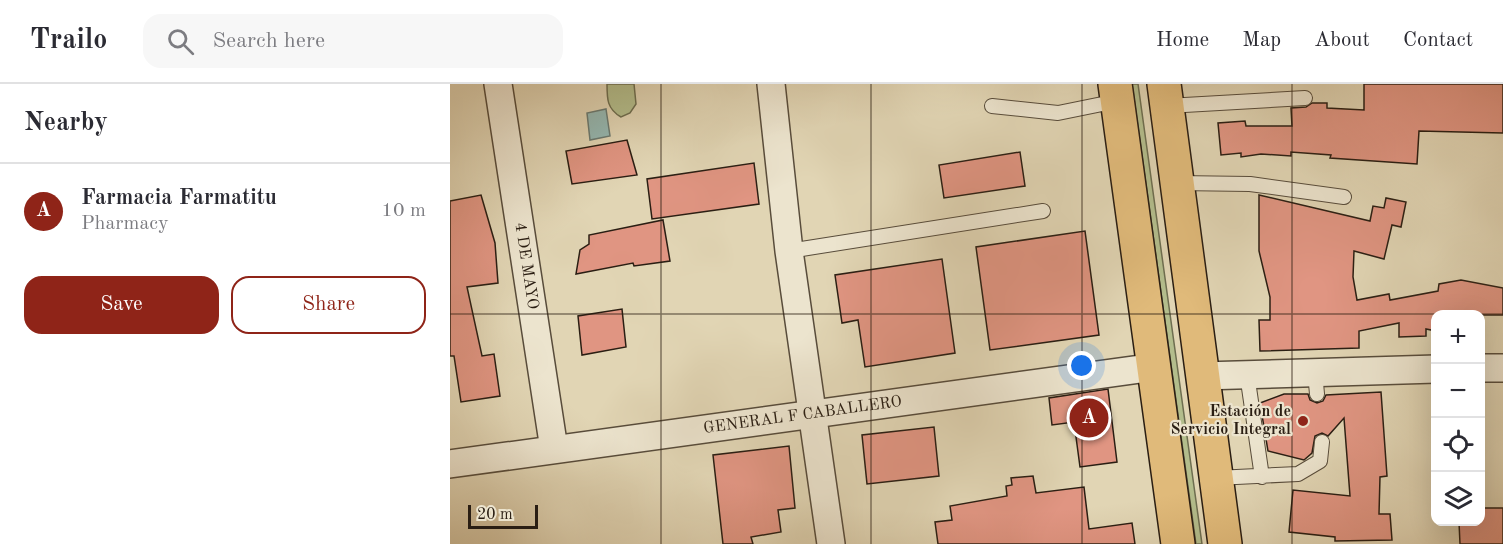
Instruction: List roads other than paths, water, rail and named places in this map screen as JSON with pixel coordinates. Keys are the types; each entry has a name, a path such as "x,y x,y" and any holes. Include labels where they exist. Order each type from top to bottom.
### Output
{"highway":[{"path":"1116,93 1178,544"},
{"path":"1166,95 1225,544"}],"street":[{"name":"4 DE MAYO","path":"498,84 554,449"},
{"path":"771,84 789,250 831,544"},
{"name":"GENERAL F CABALLERO","path":"450,464 1155,367"},
{"path":"1485,368 1503,368"},
{"path":"1202,375 1247,374 1316,383 1431,370"}],"lane":[{"path":"992,106 1058,112 1116,93"},
{"path":"1166,95 1305,98"},
{"path":"1177,183 1250,184 1344,197"},
{"path":"789,250 1043,212"},
{"path":"1247,374 1262,477"},
{"path":"1216,478 1298,474 1310,469 1320,461 1322,442"}],"water":[{"path":"606,109 610,136 590,140 587,113"}],"place":[{"name":"Farmacia Farmatitu","path":"1089,418"},
{"name":"Estación de Servicio Integral","path":"1303,421"}]}
